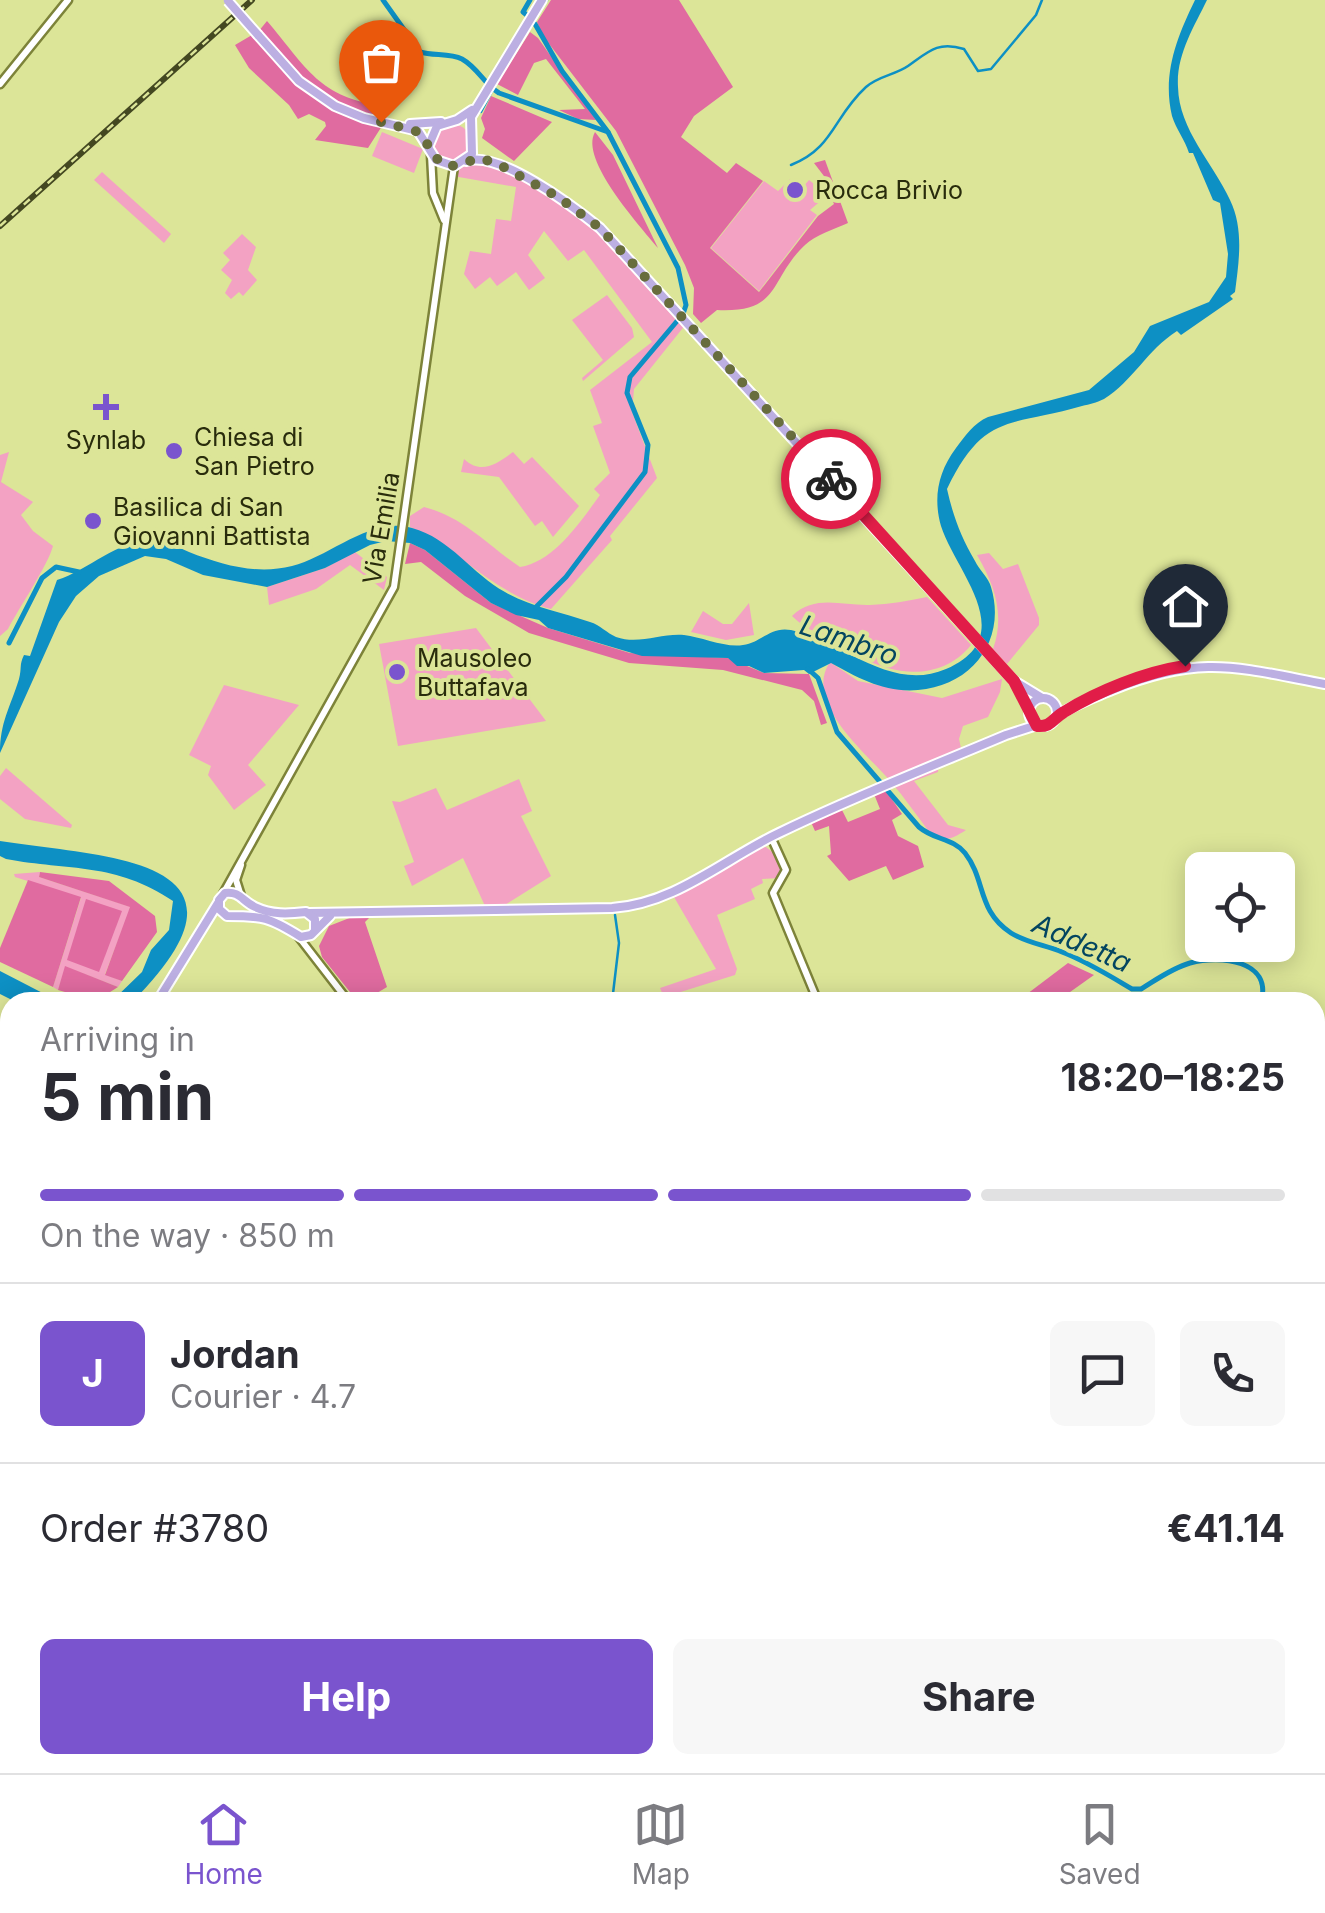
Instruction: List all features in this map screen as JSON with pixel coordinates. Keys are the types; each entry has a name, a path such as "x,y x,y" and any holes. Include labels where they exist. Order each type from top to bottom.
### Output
{"main road":[{"path":"542,0 478,103 470,120 474,143 498,164 590,220 688,322 1014,681 1053,702 1091,698"},
{"path":"228,1 315,93 347,112 419,132 440,163 456,166 480,158 498,164"},
{"path":"430,149 432,132 478,103"},
{"path":"390,124 452,121 471,132"},
{"path":"466,161 474,143"},
{"path":"334,914 314,931 296,934 264,917 221,912 221,899 231,891 265,911 286,916 304,913 630,906 677,890 771,837 876,790 1006,735 1046,726 1091,698 1162,671 1193,665 1221,666 1325,684"},
{"path":"1014,681 1037,726"},
{"path":"1006,735 1042,698"},
{"path":"1053,702 1056,718"},
{"path":"205,927 243,908 241,896"},
{"name":"Via Emilia","path":"163,992 221,899"},
{"path":"304,913 314,931"},
{"path":"296,934 291,922 304,913"}],"street":[{"path":"0,84 68,0"},
{"name":"Via Emilia","path":"430,149 432,188 443,216 444,237"},
{"name":"Via Emilia","path":"221,899 389,600 401,548 450,175 456,166"},
{"name":"Via Emilia","path":"241,896 236,882 238,870 277,798"},
{"path":"771,837 786,874 773,893 814,992"},
{"path":"312,953 314,931"},
{"path":"296,934 341,992"}],"shaded area":[{"path":"551,0 679,0 733,87 694,116 681,137 727,173 736,163 763,181 710,248 759,292 818,216 834,204 825,185 827,180 814,163 825,160 848,223 805,245 764,300 738,310 717,310 701,323 693,314 694,288 685,265 616,131 543,36 537,22"},
{"path":"267,21 316,78 344,96 385,106 387,118 349,111 315,90 258,32"},
{"path":"530,32 596,120 578,119 559,110 585,109 546,59 534,63 518,95 497,84"},
{"path":"252,35 295,79 326,103 382,126 368,148 315,140 325,122 309,114 298,119 289,105 249,68 235,45"},
{"path":"491,96 552,122 514,161 482,138 485,129 481,118"},
{"path":"452,124 465,130 471,143 465,156 452,162 439,156 433,143 439,130"},
{"path":"382,132 423,149 414,173 372,156"},
{"path":"595,132 613,155 658,248 603,175 592,144"},
{"path":"473,160 505,168 564,201 617,248 686,324 634,389 632,412 657,478 610,536 612,540 551,609 513,594 410,527 410,516 424,507 451,518 520,567 544,557 584,517 600,495 594,489 610,473 593,426 602,423 590,390 652,342 584,250 568,261 544,231 528,255 545,278 529,290 516,272 497,286 490,277 475,289 464,274 470,251 491,254 496,219 511,221 516,187 453,176 456,169"},
{"path":"102,172 171,234 164,243 94,180"},
{"path":"790,179 794,185 790,190 796,195 809,180 824,192 824,198 810,210 817,215 759,291 711,248 764,181 778,191"},
{"path":"242,234 256,247 248,270 257,280 243,296 239,292 231,299 225,293 232,280 221,270 230,260 223,253"},
{"path":"607,295 632,328 634,337 583,381 603,360 572,320"},
{"path":"9,452 1,482 33,502 21,515 33,531 53,546 8,629 0,636 0,455"},
{"path":"513,452 524,464 532,457 579,506 553,537 542,521 535,526 499,477 461,472 464,459 483,467"},
{"path":"410,543 425,550 491,603 548,628 630,653 728,658 764,673 809,674 827,723 821,725 814,701 802,690 723,670 629,663 529,633 465,596 421,562 405,564"},
{"path":"355,552 387,577 384,590 350,565 316,589 269,605 267,587 325,568"},
{"path":"989,553 1003,569 1018,564 1039,618 1039,625 1007,664 993,649 998,612 989,578 977,555"},
{"path":"927,597 971,645 947,664 919,672 875,664 792,616 819,603 870,605"},
{"path":"749,603 754,635 726,640 691,632 703,611 723,624 732,624"},
{"path":"476,628 546,721 398,746 379,644"},
{"path":"830,662 858,681 942,698 1002,679 988,717 963,726 961,748 939,761 938,772 914,781 948,825 966,830 948,839 930,833 842,727 825,694 824,678"},
{"path":"224,685 299,705 248,765 266,785 234,810 208,775 211,766 189,755"},
{"path":"6,768 71,828 25,819 0,799 0,776"},
{"path":"519,779 532,811 521,816 551,876 505,905 485,906 463,858 412,886 404,866 414,862 392,801 400,802 436,788 447,810"},
{"path":"885,789 902,814 892,820 898,836 918,846 924,867 893,880 886,866 849,881 827,856 831,854 829,826 815,831 811,822 841,808 848,822 880,809 874,794"},
{"path":"766,847 776,855 783,872 780,878 762,879 763,883 751,889 755,899 717,915 737,969 735,975 681,992 662,992 660,988 716,969 674,897"},
{"path":"40,872 39,877 131,907 105,974 122,981 118,987 66,967 58,990 53,987 81,898 14,874"},
{"path":"40,872 109,881 155,916 157,932 122,981 105,975 130,907 39,877"},
{"path":"28,880 81,897 53,987 0,962 0,948"},
{"path":"86,899 122,911 99,972 67,960"},
{"path":"352,917 370,917 365,922 387,987 379,992 350,992 322,957 319,946 329,926"},
{"path":"1068,963 1094,975 1070,992 1030,992"},
{"path":"65,966 118,987 110,992 58,990"}],"water":[{"path":"1195,0 1207,0 1180,64 1180,103 1190,132 1223,186 1237,222 1239,245 1235,292 1230,296 1233,299 1181,335 1177,331 1166,339 1104,399 1001,426 987,434 960,464 947,489 949,499 966,543 990,584 995,606 994,625 981,657 954,680 937,687 906,690 872,683 831,663 809,674 804,670 764,673 749,666 737,666 728,658 642,656 548,628 539,620 491,603 425,550 410,543 386,541 370,545 325,568 267,587 203,575 166,559 145,556 99,576 76,596 59,622 0,753 22,658 30,656 57,580 140,541 162,541 227,565 279,569 306,561 366,532 396,526 412,528 438,540 515,597 594,623 625,639 684,635 736,646 784,629 906,675 946,669 968,655 979,639 982,621 969,582 941,526 937,505 941,476 956,448 974,426 988,417 1089,390 1134,352 1150,326 1209,302 1226,277 1228,254 1220,203 1213,200 1193,153 1189,153 1169,100 1173,56"},
{"path":"0,841 124,860 158,873 180,891 187,917 173,953 140,992 121,992 142,972 151,950 169,930 173,901 152,888 112,874 0,856"},
{"path":"0,971 41,992 0,992"}],"waterway":[{"path":"383,0 420,52 462,59 499,93 608,132 678,268 686,305 683,314 630,377 627,393 648,445 645,472 566,577 536,607"},
{"path":"528,16 523,12 530,0"},
{"path":"534,20 547,0"},
{"path":"791,165 825,141 866,87 934,49 964,49 978,71 991,69 1036,15 1042,0"},
{"path":"535,24 562,71 608,132"},
{"path":"481,112 499,78"},
{"path":"9,643 42,578 56,567 79,572"},
{"name":"Addetta","path":"808,669 818,678 837,732 919,827 965,853 992,915 1011,933 1080,960 1132,989 1141,989 1190,963 1215,960 1252,969 1259,977 1262,992"},
{"path":"613,992 619,943 615,915"}],"railway":[{"path":"0,226 252,0"}],"way so far":[{"path":"381,122 419,132 442,164 456,166 474,158 498,164 558,197 590,220 831,479"}],"place":[{"name":"Rocca Brivio","path":"795,190"},
{"name":"Synlab","path":"106,407"},
{"name":"Chiesa di San Pietro","path":"174,451"},
{"name":"Basilica di San Giovanni Battista","path":"93,521"},
{"name":"Mausoleo Buttafava","path":"397,672"}],"route":[{"path":"831,479 1014,681 1037,726 1054,722 1064,711 1091,698 1185,666"}],"water label":[{"name":"Lambro","path":"849,640"}]}
